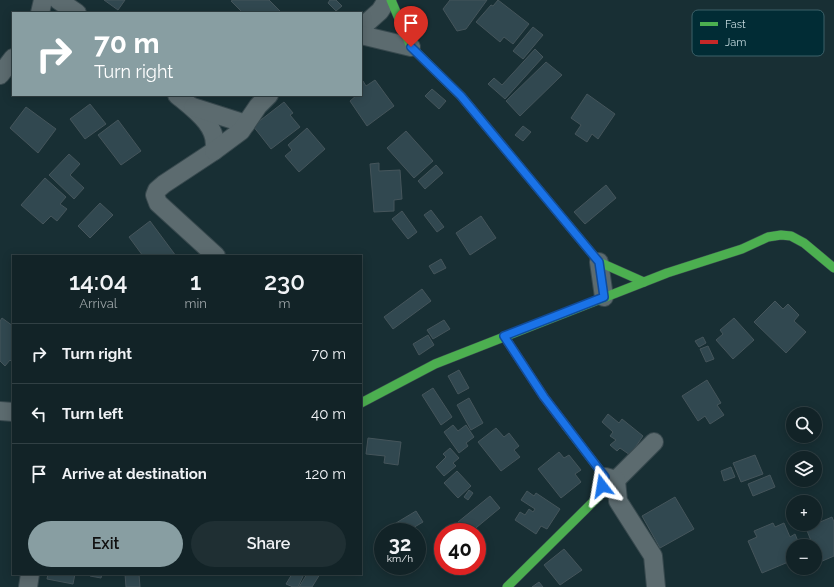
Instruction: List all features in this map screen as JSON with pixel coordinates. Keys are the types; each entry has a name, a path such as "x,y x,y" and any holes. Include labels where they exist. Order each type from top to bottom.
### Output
{"street":[{"path":"40,12 43,0"},
{"path":"58,0 76,12"},
{"path":"362,27 380,11 387,0"},
{"path":"392,0 411,47 461,96 599,262 644,282"},
{"path":"362,35 411,47"},
{"path":"0,75 12,59"},
{"path":"215,255 158,203 155,195 157,190 164,184 241,131 258,106 268,96"},
{"path":"183,100 246,124"},
{"path":"183,100 201,116 213,131 216,143 214,151"},
{"path":"362,402 435,364 604,297 742,249 768,237 781,234 791,236 804,243 834,268"},
{"path":"599,262 604,297"},
{"path":"504,336 544,397 610,478 618,501 653,556 656,587"},
{"path":"0,411 12,412"},
{"path":"507,587 600,495 610,478 654,442"},
{"path":"600,495 618,501"},
{"path":"28,587 30,575"}],"building":[{"path":"104,0 125,0 118,10"},
{"path":"269,0 281,12 242,12 231,1"},
{"path":"330,0 336,0 342,6 336,11 328,3"},
{"path":"450,0 487,0 466,29 457,31 443,9"},
{"path":"498,0 529,24 513,44 504,37 500,42 476,22 491,5 493,6"},
{"path":"533,27 543,35 523,59 513,51"},
{"path":"535,49 543,57 505,99 488,84 494,78 502,85"},
{"path":"546,62 562,75 520,116 506,101"},
{"path":"375,80 394,106 367,126 350,101 356,96 362,96 362,82 366,86"},
{"path":"432,89 446,101 439,109 425,96"},
{"path":"587,94 615,114 598,139 592,134 587,142 575,134 581,125 571,118"},
{"path":"284,102 293,113 290,115 300,127 271,149 253,126"},
{"path":"90,104 106,124 85,139 70,119"},
{"path":"26,107 56,129 38,153 10,128"},
{"path":"118,120 141,151 121,165 98,135"},
{"path":"523,126 531,132 523,141 515,135"},
{"path":"307,128 325,149 299,172 285,156 292,150 288,145"},
{"path":"406,131 433,161 414,178 387,148"},
{"path":"69,154 80,164 70,175 84,188 74,199 49,175"},
{"path":"379,163 379,171 400,170 402,199 394,200 394,211 374,212 370,164"},
{"path":"436,165 443,173 425,189 418,181"},
{"path":"45,178 66,197 60,204 67,209 57,221 51,216 43,224 21,205"},
{"path":"606,185 616,198 585,224 574,212"},
{"path":"100,203 113,215 90,238 78,226"},
{"path":"431,210 444,227 437,232 424,215"},
{"path":"402,211 417,232 408,239 392,219"},
{"path":"481,216 496,238 470,255 456,233"},
{"path":"150,221 175,255 142,255 129,237"},
{"path":"441,259 446,268 434,274 429,266"},
{"path":"422,289 431,301 393,329 384,317"},
{"path":"775,301 783,309 788,304 799,315 794,321 806,332 786,353 754,322"},
{"path":"2,318 12,325 12,362 10,360 5,366 0,361 0,321"},
{"path":"734,318 754,340 733,359 716,340 723,334 720,330"},
{"path":"444,320 450,329 433,339 427,330"},
{"path":"428,335 434,345 419,355 413,344"},
{"path":"703,337 706,343 699,347 695,341"},
{"path":"708,346 714,359 706,362 700,349"},
{"path":"459,370 469,388 458,394 448,376"},
{"path":"707,380 721,403 717,405 724,415 710,424 705,416 698,421 682,396"},
{"path":"433,388 452,417 441,425 422,395"},
{"path":"469,398 483,423 471,430 457,405"},
{"path":"608,414 619,423 622,419 643,436 630,455 620,448 617,451 610,445 616,440 610,436 613,432 602,422"},
{"path":"453,425 458,431 466,425 474,437 466,443 468,446 459,453 444,432"},
{"path":"496,428 504,437 509,433 519,446 514,450 520,457 501,471 478,442"},
{"path":"368,438 401,442 398,465 384,463 385,456 366,454"},
{"path":"450,448 459,458 453,463 456,466 444,476 436,467 446,457 443,454"},
{"path":"559,452 564,458 569,455 581,470 575,474 581,482 561,498 538,469"},
{"path":"755,455 763,474 741,482 733,463"},
{"path":"731,467 735,477 724,481 721,471"},
{"path":"457,471 471,486 458,498 444,483"},
{"path":"770,475 775,487 753,496 748,484"},
{"path":"469,490 473,493 468,500 464,497"},
{"path":"527,491 534,496 536,493 560,509 547,529 541,526 536,534 515,520 520,512 525,515 529,509 533,512 535,509 521,500"},
{"path":"490,496 500,508 482,523 458,522"},
{"path":"675,497 694,529 660,548 642,516"},
{"path":"416,511 423,522 421,523 396,523"},
{"path":"832,517 834,522 834,556 822,561 822,539 810,539 807,531 822,531 822,521"},
{"path":"773,523 775,527 784,523 786,531 790,537 795,534 797,539 786,539 786,563 762,573 748,541 757,537 754,531"},
{"path":"564,549 582,570 560,585 544,565"},
{"path":"48,575 75,575 73,584 47,579"},
{"path":"90,575 102,575 101,578"},
{"path":"125,575 139,575 140,587 126,587"},
{"path":"291,575 304,575 298,587 293,587 286,584"},
{"path":"306,575 319,575 312,587 299,587"},
{"path":"539,582 543,587 532,587"}],"traffic: fast":[{"path":"391,0 411,47 461,96 599,262 644,282"},
{"path":"362,402 435,364 667,273 742,249 768,237 781,235 791,236 804,243 834,268"},
{"path":"507,587 600,495 605,477 566,426"}],"traffic: jam":[{"path":"504,336 544,397 566,426"}],"route":[{"path":"411,47 461,96 599,262 604,297 504,336 544,397 605,477 602,486"}]}
